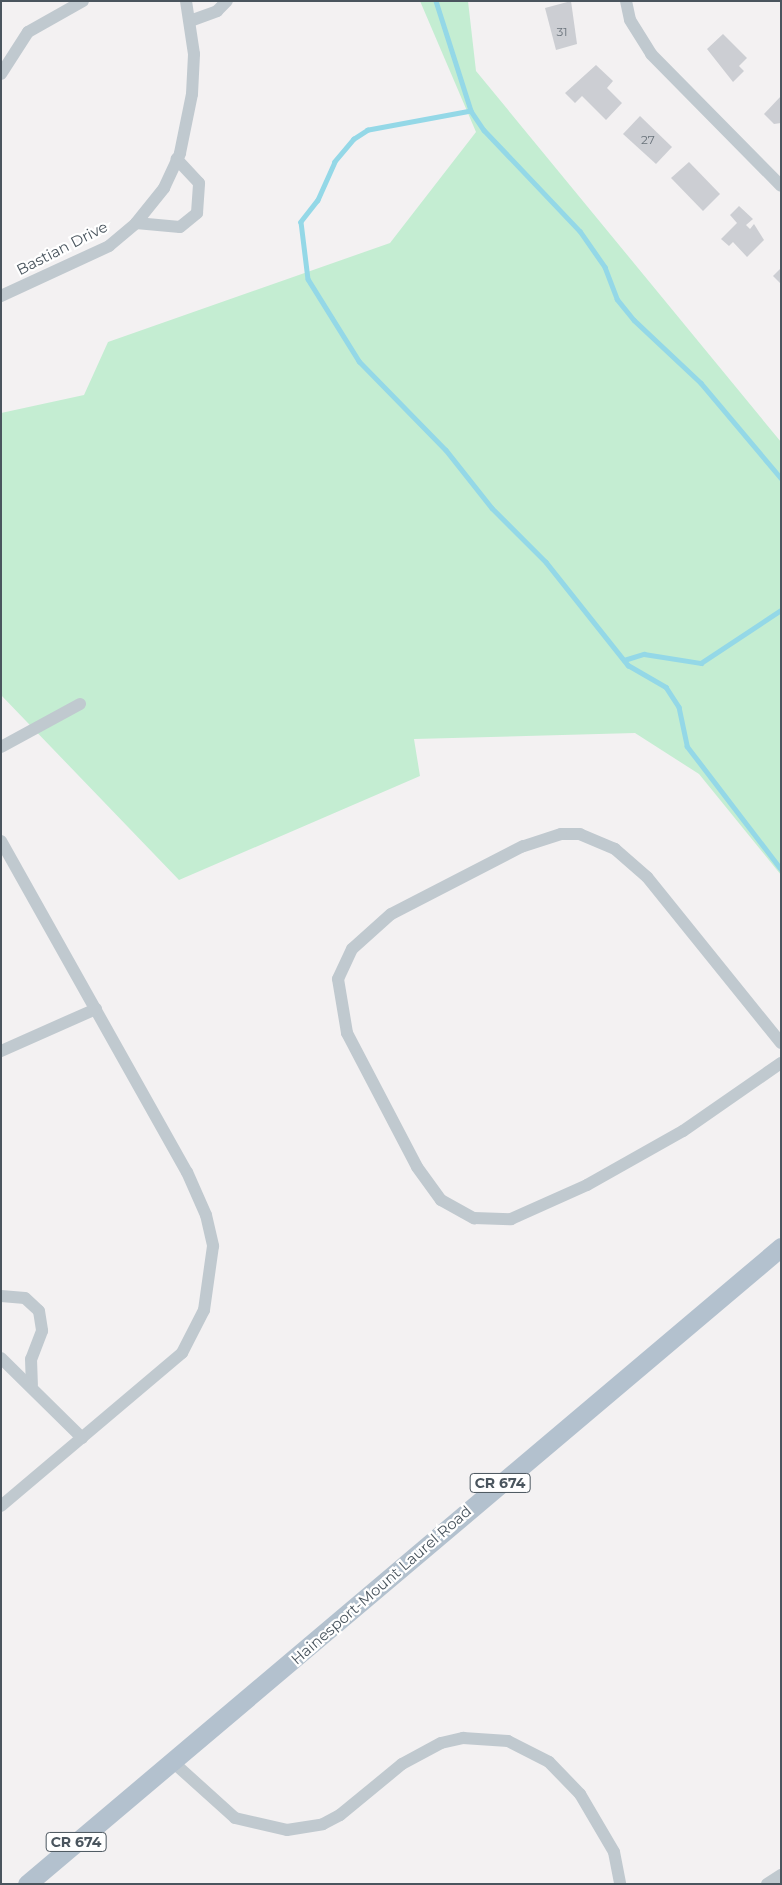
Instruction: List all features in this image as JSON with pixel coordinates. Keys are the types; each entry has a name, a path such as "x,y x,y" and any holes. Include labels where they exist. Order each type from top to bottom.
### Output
{"main road":[{"name":"Hainesport-Mount Laurel Road","path":"27,1884 135,1791 174,1764 781,1247"}],"street":[{"path":"1,74 28,32 83,1"},
{"name":"Bastian Drive","path":"1,296 109,246 136,223 164,188 177,160 192,94 190,21 186,1"},
{"path":"190,21 217,11 227,1"},
{"path":"626,1 630,20 651,54 781,186"},
{"path":"136,223 180,227 197,213 199,183 177,160"},
{"path":"1,747 80,704"},
{"path":"781,1043 647,877 615,848 580,834 561,834 523,846 391,914 352,948 338,979 347,1033 417,1167 441,1200 474,1218 511,1219 587,1185 683,1131 781,1064"},
{"path":"1,841 96,1009 200,1201 212,1233 212,1265 201,1318 182,1353 1,1506"},
{"path":"1,1051 96,1009"},
{"path":"1,1296 24,1298 39,1311 42,1331 31,1359 32,1385"},
{"path":"1,1358 32,1385 82,1438"},
{"path":"174,1764 235,1818 287,1830 323,1824 340,1815 402,1764 441,1743 463,1738 508,1741 549,1762 580,1794 611,1845 620,1884"},
{"path":"767,1884 781,1874"}],"green space":[{"path":"420,1 468,1 476,71 781,442 781,875 699,774 635,733 414,739 420,776 179,880 1,695 1,413 84,395 108,342 390,243 476,132"}],"building":[{"path":"571,1 577,44 556,50 545,8"},
{"path":"723,34 747,58 739,66 744,71 733,82 707,49"},
{"path":"596,65 613,81 607,88 622,103 606,120 582,96 575,103 565,93"},
{"path":"781,96 781,123 774,124 764,114"},
{"path":"640,116 672,147 656,164 623,134"},
{"path":"689,162 720,194 703,211 671,178"},
{"path":"739,206 753,219 746,225 750,229 754,224 764,240 747,257 733,242 729,246 721,239 737,223 730,215"},
{"path":"781,268 781,284 773,276"}],"waterway":[{"path":"436,1 471,111 484,130 580,231 605,267 617,299 634,320 701,383 781,478"},
{"path":"471,111 368,130 354,139 335,162 318,200 301,222 308,279 359,361 446,450 492,508 546,562 628,665 666,687 679,707 687,746 781,869"},
{"path":"624,660 644,654 701,663 781,610"}]}
